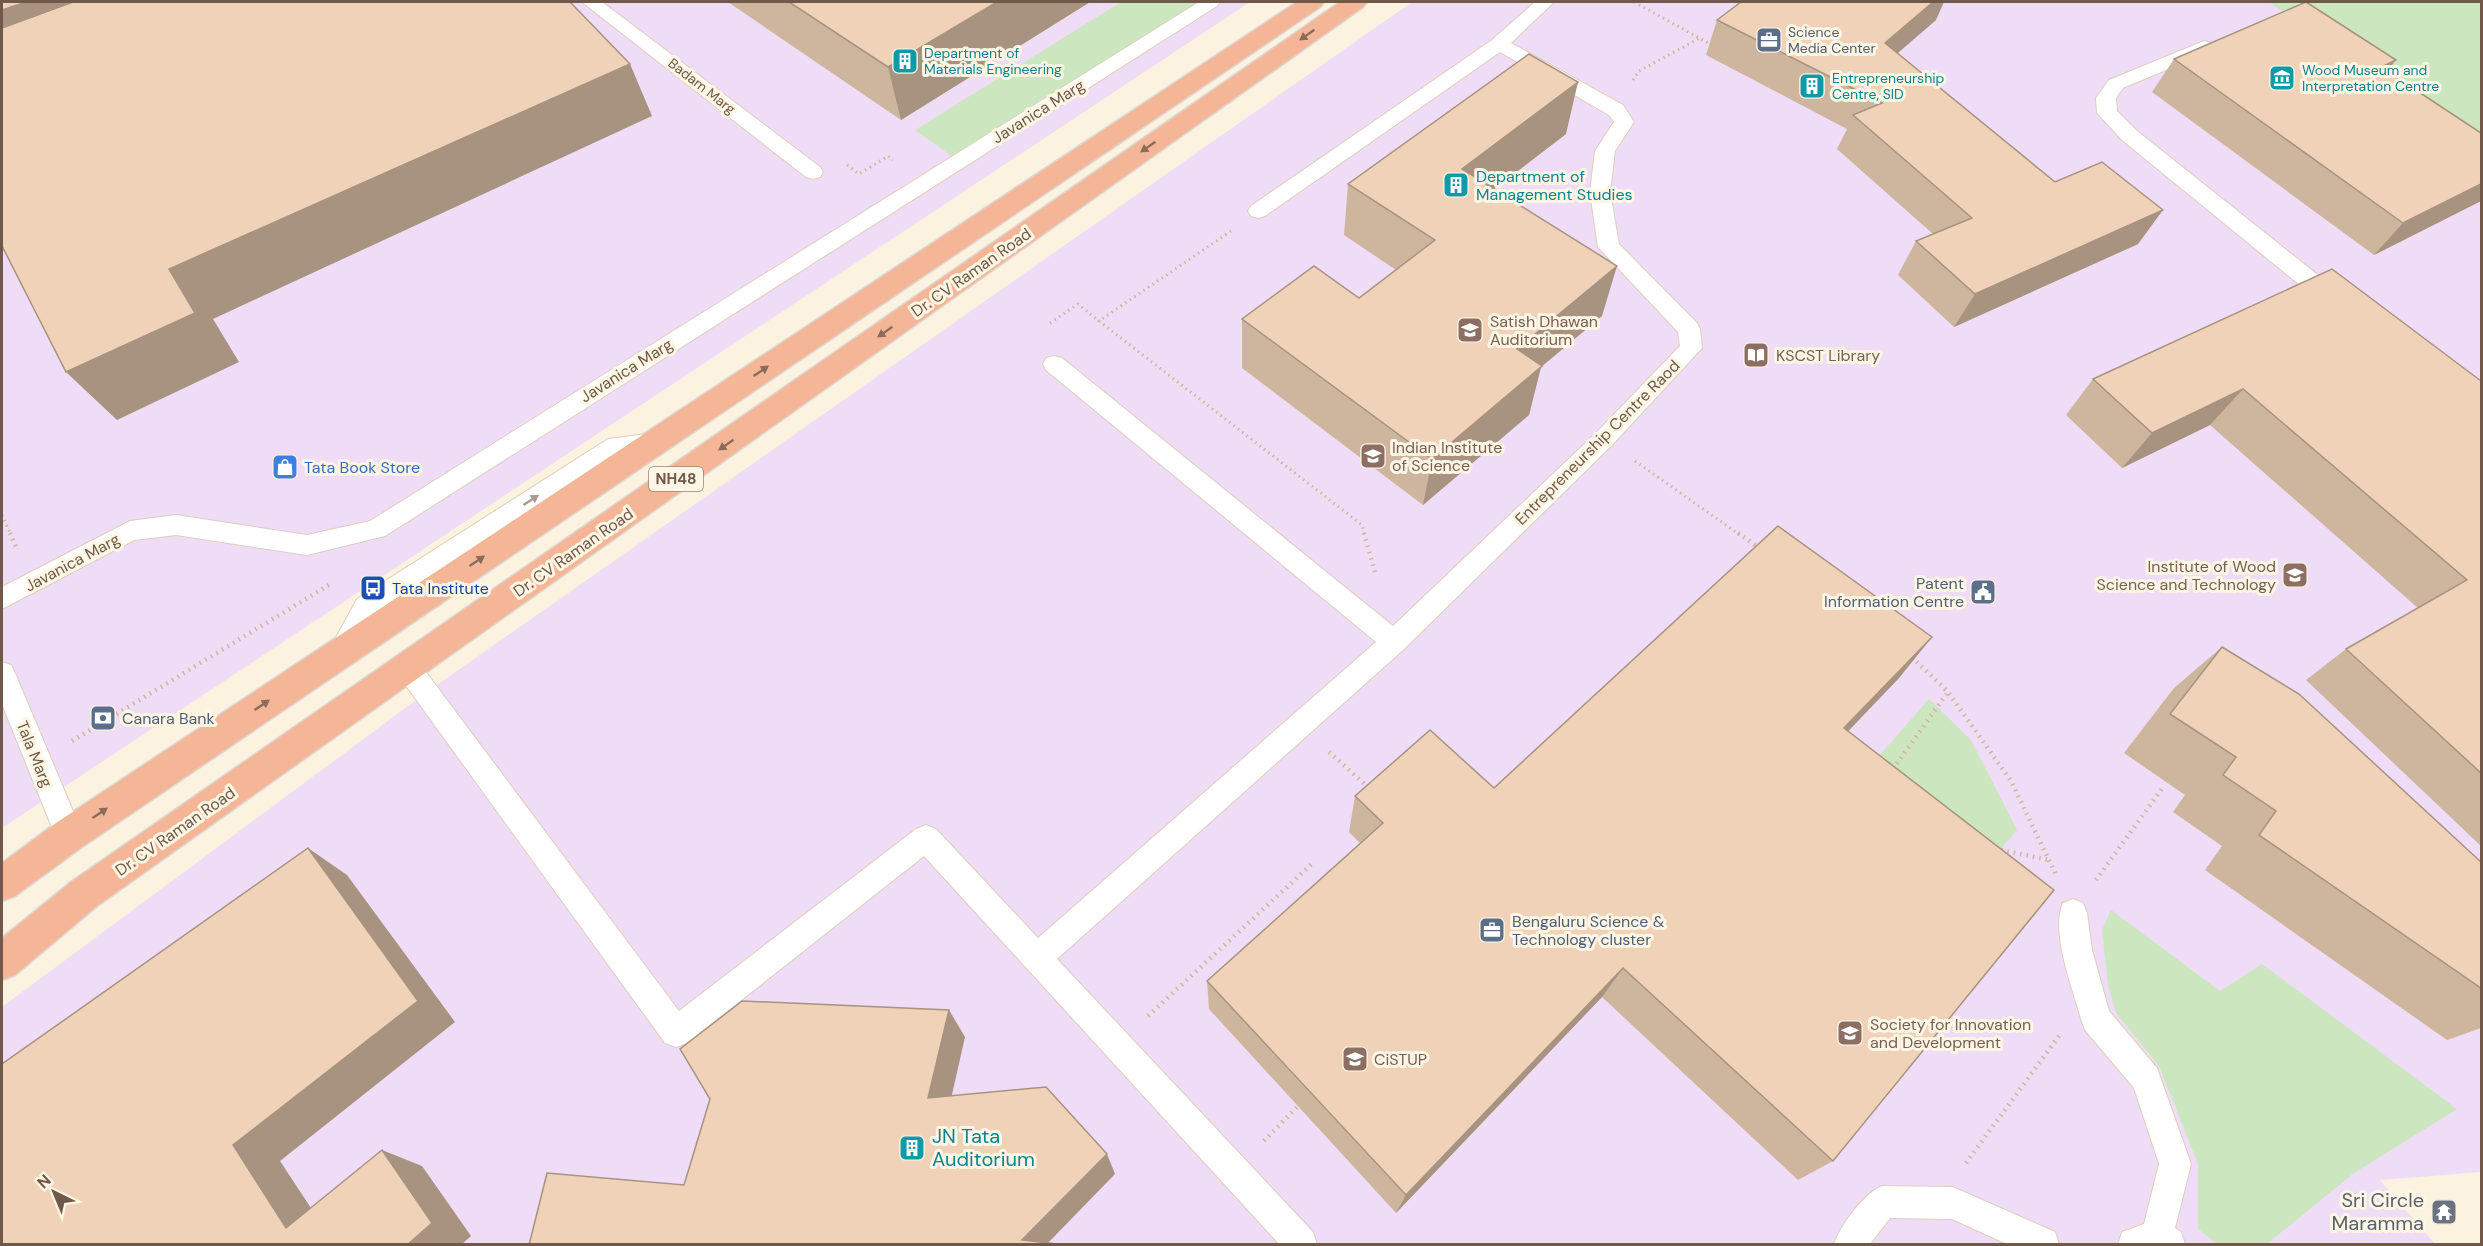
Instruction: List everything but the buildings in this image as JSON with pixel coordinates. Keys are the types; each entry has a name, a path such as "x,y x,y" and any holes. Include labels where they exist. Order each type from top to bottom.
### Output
{"highway":[{"name":"Dr. CV Raman Road","path":"2,884 69,835 1312,2"},
{"name":"Dr. CV Raman Road","path":"2,962 84,894 1355,2"}],"lane":[{"name":"Javanica Marg","path":"2,599 130,531 176,525 307,545 376,529 1211,2"},
{"path":"1258,211 1498,44 1545,2"},
{"name":"Badam Marg","path":"605,4 813,172"},
{"path":"2222,40 2116,84 2106,98 2107,113 2129,135 2352,314"},
{"path":"1498,44 1616,110"},
{"name":"Entrepreneurship Centre Raod","path":"1037,958 1394,642 1604,439 1691,348 1689,329 1609,247 1600,192 1605,151 1624,122 1616,110"},
{"path":"1054,364 1394,642"},
{"path":"408,668 676,1032 926,838 1301,1245"},
{"name":"Tala Marg","path":"2,673 69,835"},
{"path":"2073,913 2077,950 2096,1018 2146,1079 2175,1164 2153,1241"},
{"path":"1850,1245 1882,1202 1953,1203 2043,1245"}],"path":[{"path":"1634,2 1715,46"},
{"path":"1616,110 1639,70 1700,38"},
{"path":"1099,321 1258,211"},
{"path":"1050,323 1078,304 1362,525 1376,578"},
{"path":"1604,439 1763,551"},
{"path":"38,762 333,583"},
{"path":"1904,651 1921,663 1948,692 2012,781 2073,913"},
{"path":"1889,774 1948,692"},
{"path":"1299,726 1376,794"},
{"path":"2073,913 2164,786"},
{"path":"1993,849 2049,860"},
{"path":"2014,863 2021,854"},
{"path":"1117,1045 1314,862"},
{"path":"1992,1126 2048,1050"}],"shaded area":[{"path":"2,2 1250,2 2,828"},
{"name":"Indian Institute of Science","path":"1412,2 2481,2 2481,1172 2380,1180 2435,1244 2,1244 2,1007 427,692"}],"green space":[{"path":"1121,2 1201,2 953,157 915,130"},
{"path":"2269,2 2481,2 2481,149"},
{"path":"1929,699 1971,740 2017,830 1979,875 1857,781"},
{"path":"2111,910 2220,991 2262,964 2457,1109 2354,1173 2267,1244 2217,1244 2198,1229 2198,1164 2159,1066 2116,1013 2108,986 2102,930"}],"place":[{"name":"Science Media Center","path":"1769,40"},
{"name":"Department of Materials Engineering","path":"905,61"},
{"name":"Wood Museum and Interpretation Centre","path":"2282,78"},
{"name":"Entrepreneurship Centre, SID","path":"1812,86"},
{"name":"Department of Management Studies","path":"1456,185"},
{"name":"Satish Dhawan Auditorium","path":"1470,330"},
{"name":"KSCST Library","path":"1756,355"},
{"name":"Indian Institute of Science","path":"1373,456"},
{"name":"Tata Book Store","path":"285,467"},
{"name":"Institute of Wood Science and Technology","path":"2295,575"},
{"name":"Tata Institute","path":"373,588"},
{"name":"Patent Information Centre","path":"1983,592"},
{"name":"Canara Bank","path":"103,718"},
{"name":"Bengaluru Science & Technology cluster","path":"1492,930"},
{"name":"Society for Innovation and Development","path":"1850,1033"},
{"name":"CiSTUP","path":"1355,1059"},
{"name":"JN Tata Auditorium","path":"912,1148"},
{"name":"Sri Circle Maramma","path":"2444,1212"}]}
